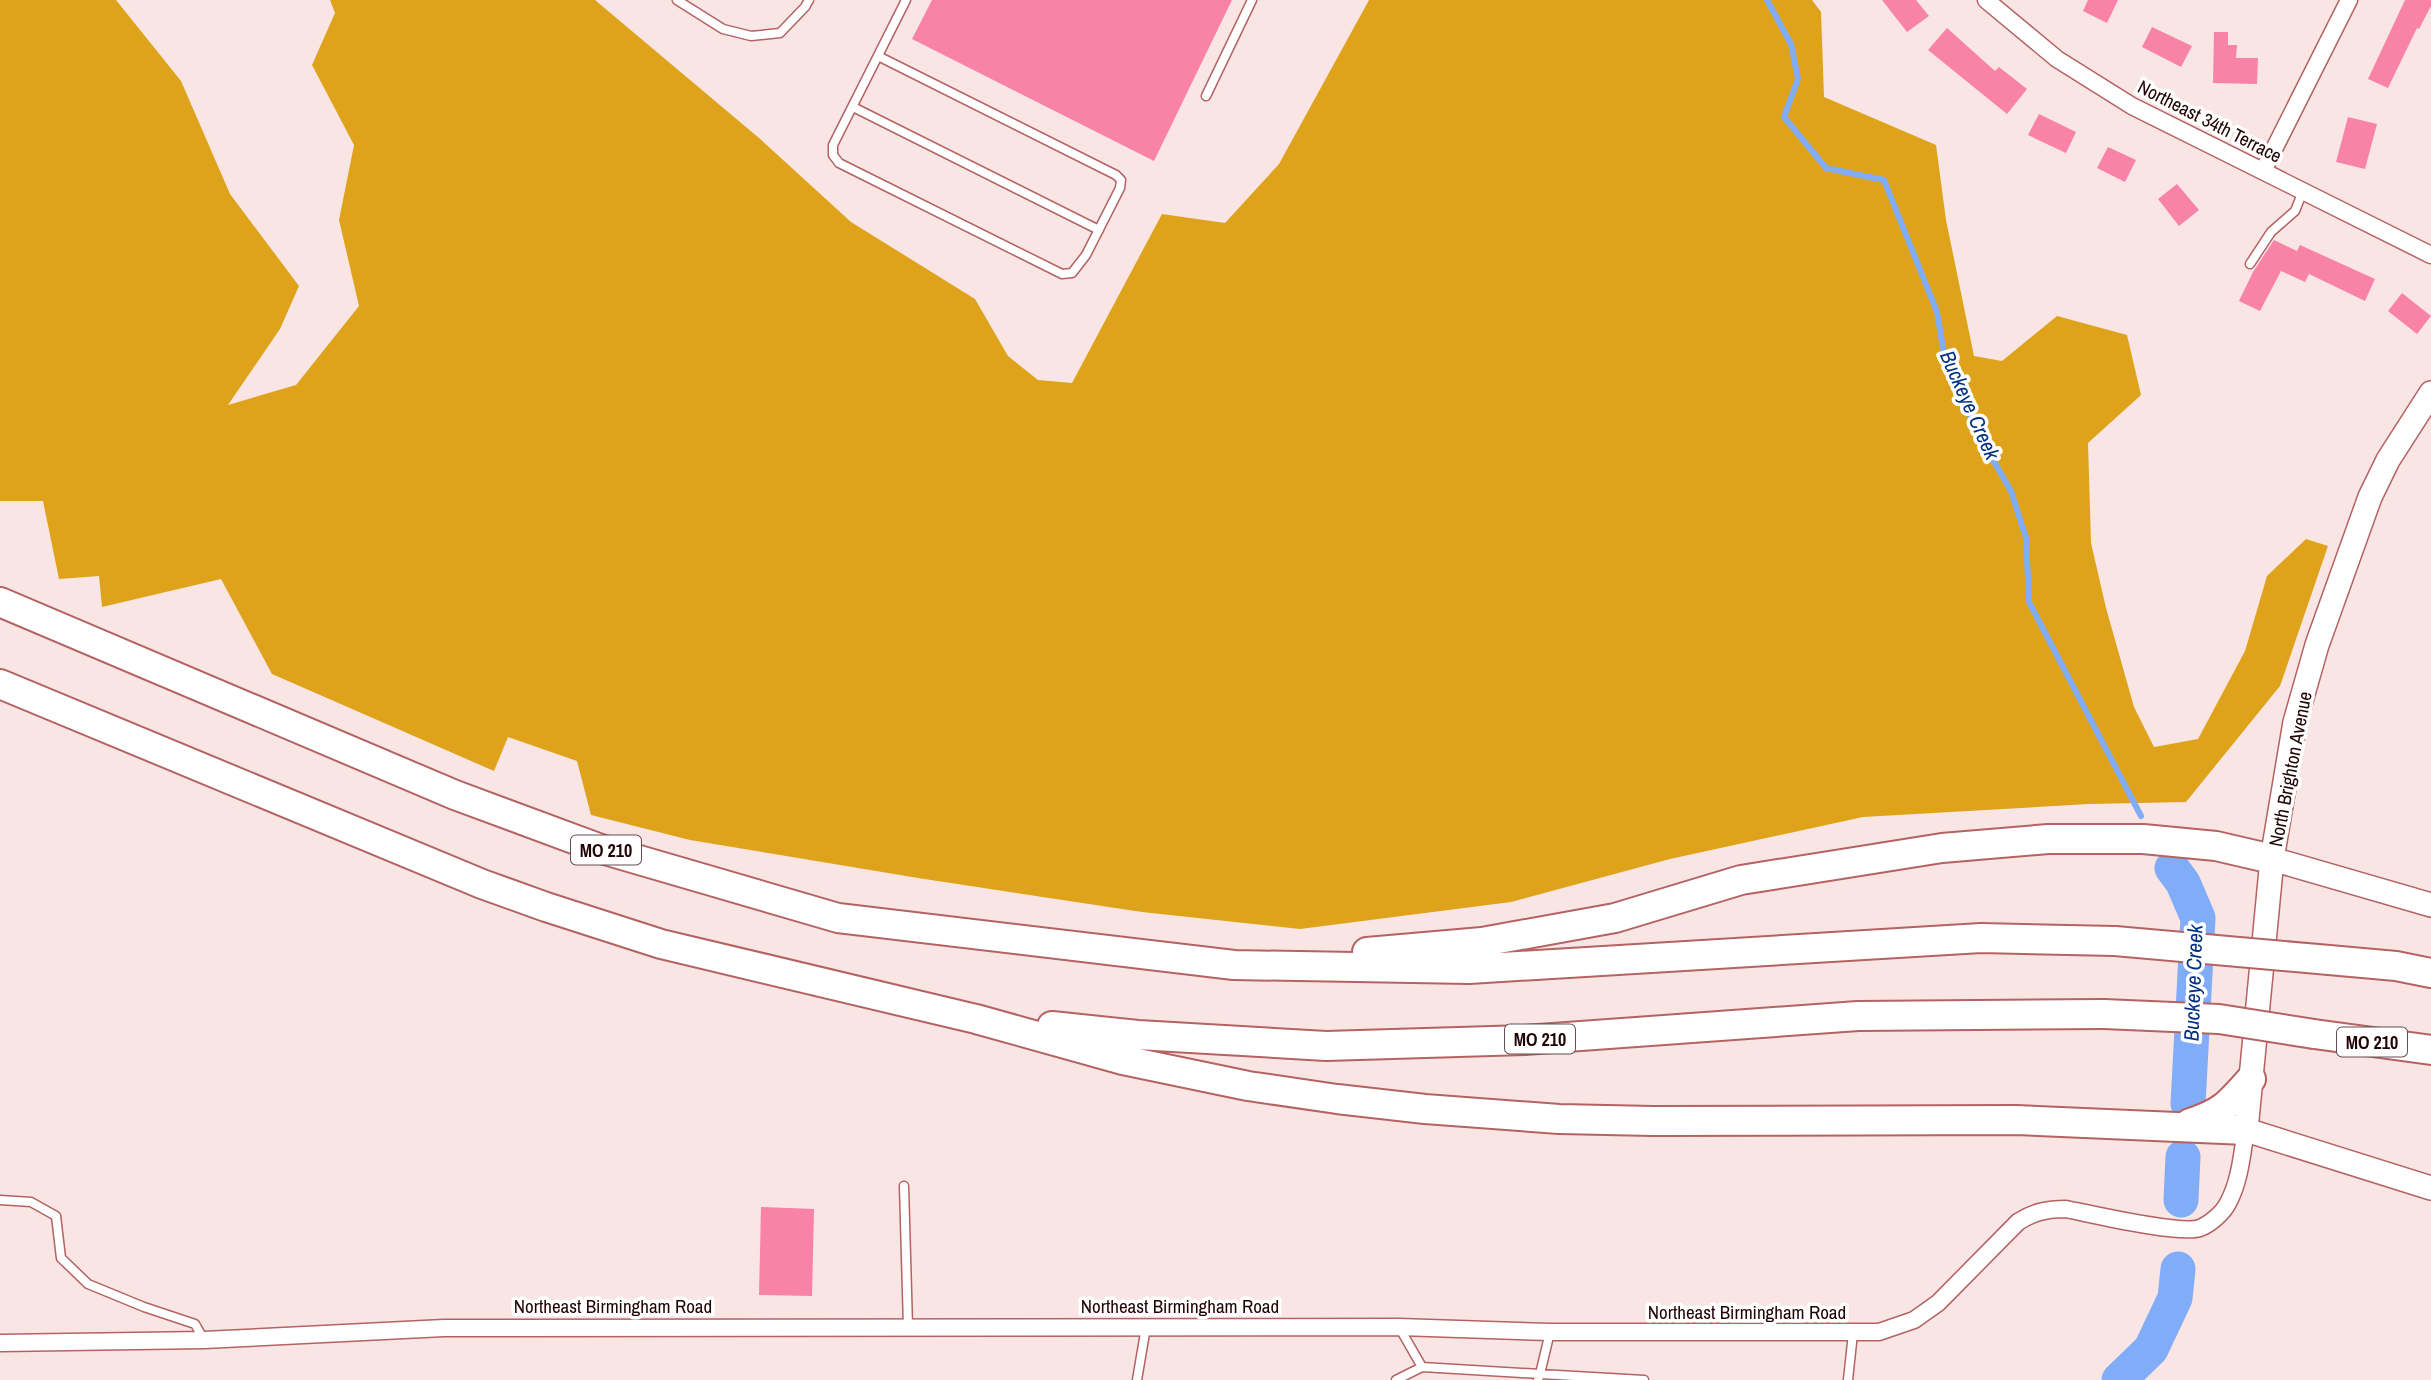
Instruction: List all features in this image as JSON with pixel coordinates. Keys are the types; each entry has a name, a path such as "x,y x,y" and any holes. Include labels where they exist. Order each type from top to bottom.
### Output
{"highway":[{"name":"MO 210","path":"0,602 455,795 611,852 838,918 1234,965 1469,969 1982,938 2115,941 2396,966 2431,973"},
{"name":"MO 210","path":"0,684 482,884 546,907 661,944 976,1019 1138,1035 1326,1046 1525,1040 1858,1016 2104,1014 2219,1019 2431,1050"},
{"path":"1234,965 1482,942 1615,918 1741,880 1942,848 2048,839 2143,839 2216,846 2272,859"},
{"path":"976,1019 1123,1060 1236,1083 1336,1099 1426,1109 1559,1119 2016,1120 2246,1129"},
{"path":"2180,1126 2213,1116 2231,1102 2251,1079"}],"main road":[{"name":"North Brighton Avenue","path":"2246,1129 2272,859 2295,722 2347,556 2370,497 2388,460 2431,393"},
{"path":"2272,859 2431,905"},
{"path":"2246,1129 2431,1188"}],"street":[{"name":"Northeast 34th Terrace","path":"1986,0 2057,59 2096,85 2431,255"},
{"path":"2263,171 2349,0"},
{"name":"Northeast Birmingham Road","path":"0,1343 204,1340 444,1328 1399,1327 1550,1332 1879,1332 1914,1320 1938,1303 2029,1214 2048,1209 2066,1209 2172,1228 2199,1228 2228,1205 2237,1180 2246,1129"}],"lane":[{"path":"677,0 723,29 751,36 780,33 809,0"},
{"path":"878,56 1116,175 1121,180 1120,188 1086,256 1073,273 1062,274 850,169 839,163 833,155 833,145 906,0"},
{"path":"1206,96 1252,0"},
{"path":"853,107 1099,230"},
{"path":"2250,264 2271,232 2295,211 2303,191"},
{"path":"904,1186 908,1327"},
{"path":"0,1200 31,1202 56,1216 61,1258 88,1284 195,1324 204,1340"},
{"path":"1137,1380 1146,1327"},
{"path":"1399,1327 1422,1367"},
{"path":"1539,1377 1550,1332"},
{"path":"1848,1380 1853,1333"},
{"path":"1396,1380 1422,1367 1539,1377 1644,1380"}],"shaded area":[{"path":"0,0 116,0 181,81 230,194 299,286 280,329 228,405 296,385 359,306 339,220 354,145 312,65 335,13 330,0 595,0 759,138 851,222 975,299 1008,356 1038,380 1072,383 1162,214 1225,223 1279,164 1369,0 1812,0 1821,12 1824,97 1936,145 1946,220 1974,356 2002,361 2057,316 2127,335 2141,395 2088,443 2091,543 2134,707 2154,747 2198,739 2245,651 2267,576 2306,539 2328,546 2280,686 2186,802 2089,804 1863,817 1670,859 1511,902 1300,929 1142,912 690,840 591,815 577,761 508,737 494,771 272,674 221,579 102,607 99,576 59,579 43,501 0,501"}],"building":[{"path":"932,0 1232,0 1154,161 912,39"},
{"path":"1882,0 1916,0 1929,16 1907,32"},
{"path":"2088,0 2118,0 2107,23 2083,11"},
{"path":"2405,0 2431,0 2431,6 2419,29 2417,28 2388,88 2368,79"},
{"path":"2152,27 2192,46 2181,67 2142,47"},
{"path":"1947,28 1995,71 1999,67 2027,89 2007,114 1928,50"},
{"path":"2214,32 2228,32 2228,45 2237,45 2236,58 2258,58 2257,84 2213,83"},
{"path":"2039,114 2076,132 2066,153 2028,135"},
{"path":"2348,117 2377,124 2365,169 2336,162"},
{"path":"2108,147 2136,160 2125,182 2097,168"},
{"path":"2177,184 2199,210 2179,226 2158,199"},
{"path":"2274,240 2297,251 2300,245 2375,279 2365,301 2309,274 2305,282 2281,271 2260,311 2239,301 2253,272"},
{"path":"2402,293 2431,316 2417,334 2388,311"},
{"path":"761,1207 814,1209 812,1296 759,1295"}],"waterway":[{"name":"Buckeye Creek","path":"1767,0 1791,44 1798,79 1784,117 1826,168 1884,180 1937,312 1945,360 1978,434 2011,491 2026,538 2029,602 2141,816"},
{"name":"Buckeye Creek","path":"2172,868 2183,883 2198,918 2188,1104"},
{"name":"Buckeye Creek","path":"2181,1200 2183,1157"},
{"name":"Buckeye Creek","path":"2119,1380 2151,1349 2175,1298 2178,1269"}]}
